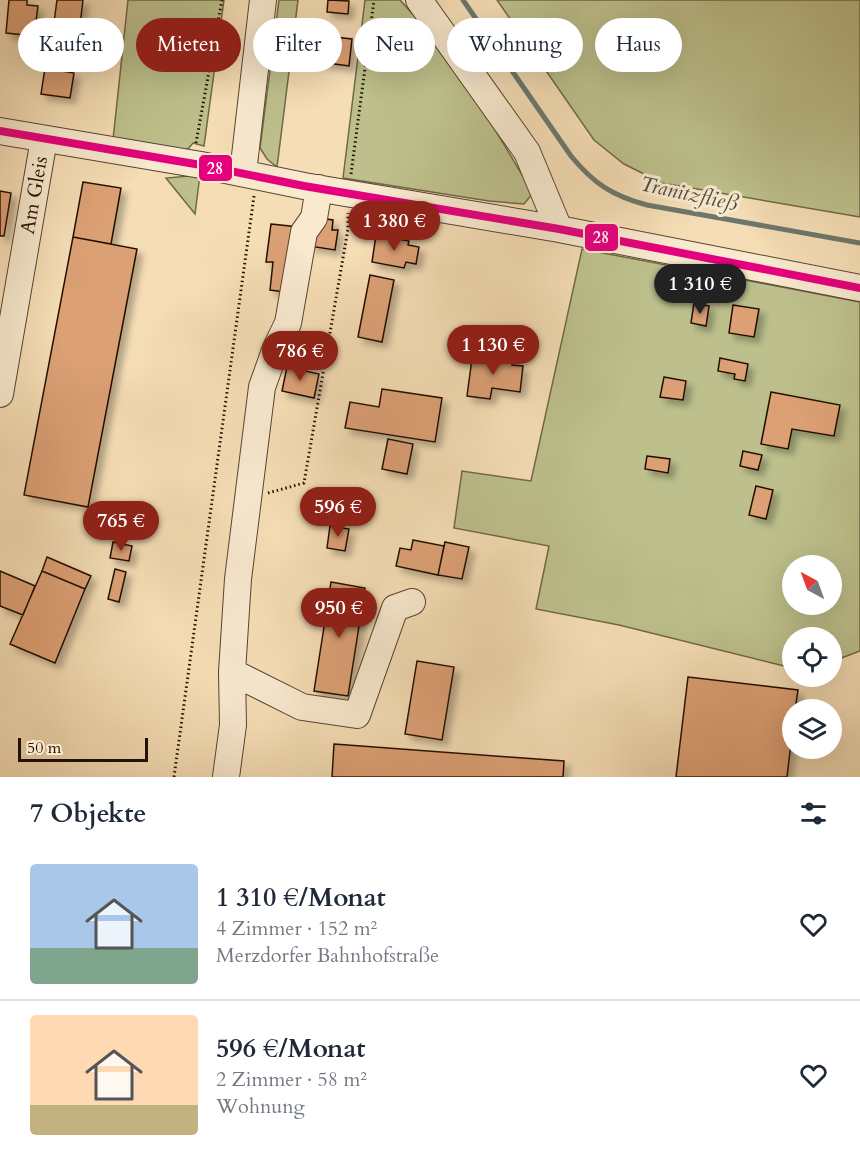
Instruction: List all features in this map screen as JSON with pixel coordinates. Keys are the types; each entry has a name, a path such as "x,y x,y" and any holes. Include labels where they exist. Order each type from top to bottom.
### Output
{"street":[{"path":"249,175 263,0"},
{"path":"419,0 526,152 559,229"},
{"path":"0,131 559,229 860,288"},
{"name":"Am Gleis","path":"0,394 44,139"},
{"path":"226,777 233,724 232,672 238,579 262,387 288,323 304,232 314,218 319,188"},
{"path":"232,672 302,706 357,715 395,608 412,602"}],"path":[{"path":"196,148 222,0"},
{"path":"248,498 304,483 348,229 348,192 374,0"},
{"path":"174,777 249,175"}],"green space":[{"path":"128,0 224,0 222,18 136,18 136,72 214,72 204,146 193,143 188,149 177,151 113,140 120,72 124,72 124,37"},
{"path":"279,0 298,0 296,18 277,18"},
{"path":"365,0 400,0 416,18 363,18"},
{"path":"497,0 860,0 860,217 662,183 624,164 594,140 547,72 583,72 583,18 509,18"},
{"path":"435,39 447,52 447,72 460,72 533,193 524,204 489,201 343,178 356,72 435,72"},
{"path":"270,72 289,72 277,167 267,159 260,148"},
{"path":"200,175 195,214 166,178"},
{"path":"582,249 860,302 860,651 842,658 842,627 782,627 782,666 619,625 536,609 549,546 454,528 462,471 531,481"}],"building":[{"path":"9,0 27,0 27,5 38,6 36,18 18,18 18,34 6,33"},
{"path":"57,0 83,0 81,18 55,18"},
{"path":"328,0 349,1 348,14 327,12"},
{"path":"342,38 352,39 349,66 342,65"},
{"path":"44,72 74,73 70,98 41,94"},
{"path":"83,182 121,188 111,244 73,237"},
{"path":"0,191 11,193 4,236 0,236"},
{"path":"319,218 333,220 332,230 338,230 335,250 309,246"},
{"path":"271,224 299,227 285,292 270,290 273,262 266,262"},
{"path":"376,235 409,241 408,245 419,247 416,264 406,262 404,268 372,262"},
{"path":"73,237 137,249 88,507 24,495"},
{"path":"370,275 394,280 382,342 358,337"},
{"path":"694,303 709,306 706,326 691,323"},
{"path":"733,305 759,309 754,337 729,333"},
{"path":"473,351 494,353 493,363 500,364 501,358 513,360 512,365 523,366 520,392 492,388 490,399 467,396"},
{"path":"720,358 748,364 745,381 734,379 735,374 718,371"},
{"path":"287,367 319,374 314,398 282,391"},
{"path":"664,377 686,381 683,400 660,397"},
{"path":"382,389 442,398 435,442 345,428 350,402 379,407"},
{"path":"771,392 840,405 834,436 792,429 788,449 761,444"},
{"path":"388,439 413,444 407,474 382,469"},
{"path":"743,451 762,455 758,470 740,466"},
{"path":"647,456 670,459 668,473 645,469"},
{"path":"756,486 773,490 766,519 749,515"},
{"path":"330,526 349,529 345,551 327,548"},
{"path":"413,540 444,546 438,575 396,566 400,548 411,550"},
{"path":"113,542 132,546 129,561 110,558"},
{"path":"445,542 469,547 462,579 438,575"},
{"path":"47,557 91,576 85,589 42,571"},
{"path":"115,569 126,572 119,602 108,599"},
{"path":"0,571 35,586 23,615 0,606"},
{"path":"42,571 85,589 55,663 10,644"},
{"path":"331,582 365,588 348,696 314,691"},
{"path":"417,661 454,667 442,740 405,734"},
{"path":"688,677 798,690 797,699 782,699 782,759 789,759 787,777 676,777"},
{"path":"334,744 564,761 563,777 332,777"}],"waterway":[{"name":"Tranitzfließ","path":"463,0 571,156 605,188 647,205 860,243"}],"transit line":[{"name":"28","path":"0,131 559,229 860,288"}]}
